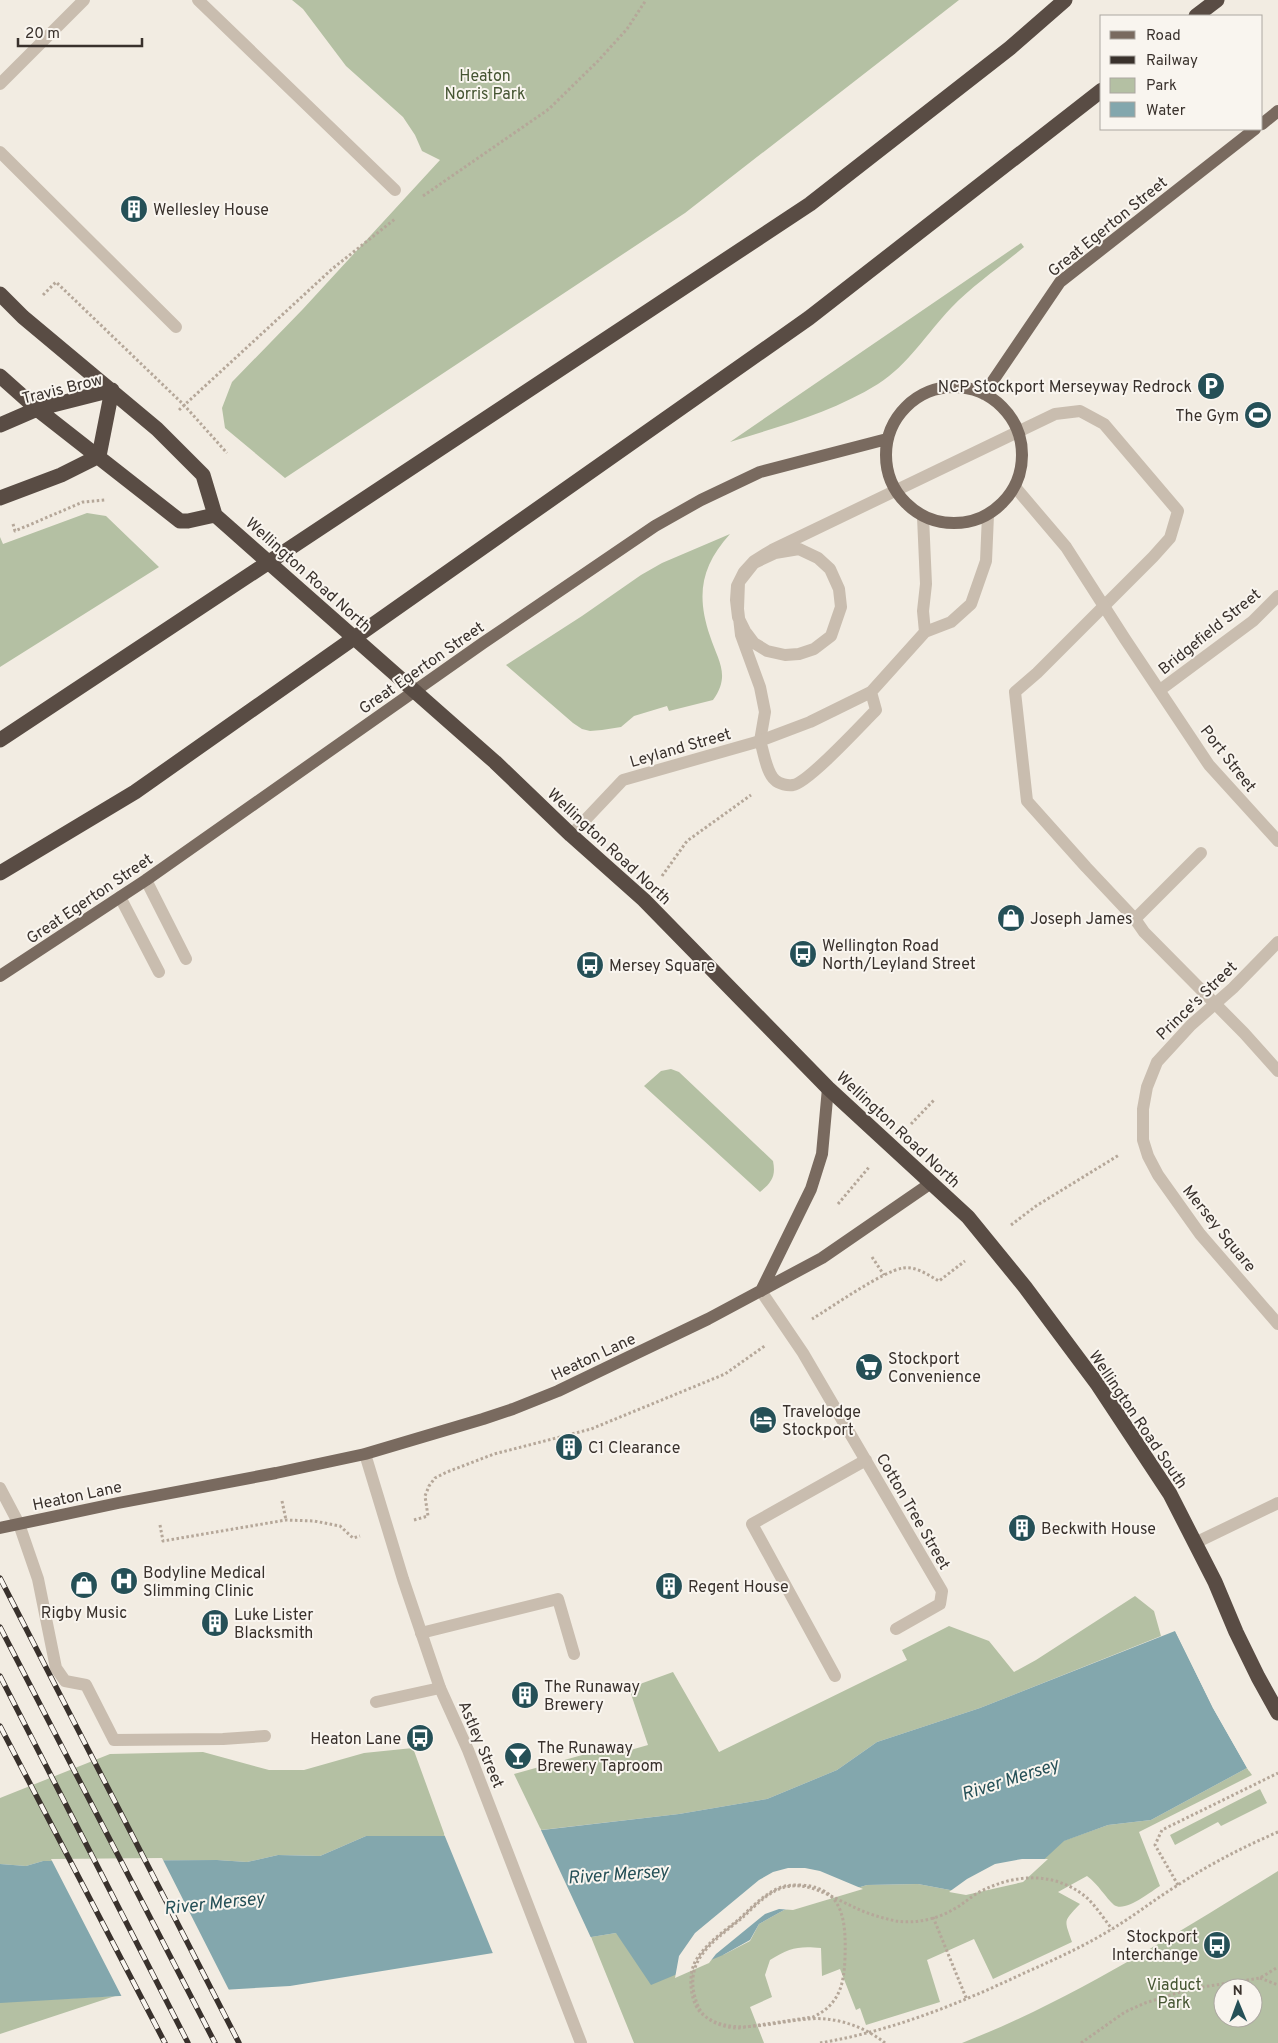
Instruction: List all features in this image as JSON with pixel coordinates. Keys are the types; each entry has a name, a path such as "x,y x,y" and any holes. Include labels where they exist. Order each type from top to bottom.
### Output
{"highway":[{"path":"0,740 810,204 1002,54 1065,0"},
{"path":"1197,15 1217,0"},
{"path":"0,873 135,792 809,318 1100,92"},
{"path":"0,294 23,317 157,429 204,475 215,514 184,522 180,521 37,409 0,376"},
{"name":"Travis Brow","path":"0,425 37,409 112,390 98,456"},
{"path":"0,498 61,475 98,456"},
{"name":"Wellington Road North","path":"215,514 495,762 571,835 644,900 828,1088 968,1217"},
{"name":"Wellington Road South","path":"968,1217 1025,1287 1098,1384 1170,1494 1215,1582 1236,1632 1278,1713"}],"main road":[{"path":"1263,123 1278,111"},
{"name":"Great Egerton Street","path":"984,394 1060,282 1254,130"},
{"path":"944,387 965,387 984,394 1002,406 1015,423 1022,444 1022,466 1015,487 1004,502 988,516 967,523 944,523 923,517 905,502 892,484 886,462 888,439 895,420 908,405 925,393 944,387"},
{"name":"Great Egerton Street","path":"0,976 146,880 483,643 655,526 701,500 760,472 888,439"},
{"path":"761,1291 811,1189 822,1154 828,1088"},
{"name":"Heaton Lane","path":"0,1528 365,1454 483,1419 558,1391 708,1319 822,1258 931,1183"}],"street":[{"path":"0,84 84,0"},
{"path":"198,0 395,190"},
{"path":"0,152 176,327"},
{"path":"871,692 876,710 850,738 795,786 785,785 775,780 768,769 760,741 765,712 760,687 742,635 738,609 739,582 754,563 775,553 799,549 818,558 830,568 839,589 841,607 831,636 814,649 799,654 785,655 767,651 754,643 745,631 738,617 737,586 744,572 754,561 772,550 1056,414 1080,411 1104,424 1178,512 1170,538 1153,557 1015,692 1027,801 1136,919 1144,932 1244,1033 1278,1071"},
{"name":"Port Street","path":"1015,487 1066,547 1209,765 1278,841"},
{"name":"Leyland Street","path":"571,835 623,780 760,741 810,722 871,692 925,632 951,622 971,604 986,561 988,516"},
{"path":"923,517 926,584 923,611 925,632"},
{"name":"Bridgefield Street","path":"1160,690 1253,621 1278,596"},
{"path":"1136,919 1202,853"},
{"path":"146,880 186,959"},
{"path":"120,897 159,972"},
{"name":"Prince's Street","path":"1158,1175 1148,1156 1143,1140 1142,1109 1157,1062 1191,1025 1233,988 1278,942"},
{"name":"Mersey Square","path":"1158,1175 1200,1234 1278,1324"},
{"name":"Cotton Tree Street","path":"761,1291 803,1353 942,1590 940,1604 896,1629"},
{"name":"Astley Street","path":"365,1454 440,1688 468,1750 582,2043"},
{"path":"835,1676 752,1524 866,1460"},
{"path":"0,1488 19,1524 38,1579 56,1668 65,1681 86,1685 114,1740 224,1739 265,1736"},
{"path":"1195,1543 1278,1503"},
{"path":"421,1633 558,1599 574,1654"},
{"path":"376,1702 440,1688"}],"path":[{"path":"418,201 433,188 549,109 598,61 627,29 646,0"},
{"path":"157,429 332,269 402,213"},
{"path":"56,282 184,406 227,453"},
{"path":"16,531 83,502 111,500"},
{"path":"644,900 687,841 756,791 775,780"},
{"path":"1036,1206 1143,1140"},
{"path":"810,1321 884,1275 904,1268 920,1270 939,1281"},
{"path":"428,1516 425,1496 435,1478 494,1454 591,1428 725,1374 762,1347"},
{"path":"154,1496 163,1541 286,1520 314,1521 340,1526 353,1538"},
{"path":"1178,1885 1155,1844 1162,1830 1278,1773"},
{"path":"820,2043 851,2038 907,2022 967,2000 1070,1953 1112,1929 1178,1885 1237,1851 1278,1832"},
{"path":"885,2043 862,2029 826,2019 806,2019 751,2029 732,2030 713,2024 699,2011 692,1994 691,1978 695,1963 707,1945 773,1890 787,1885 816,1886 825,1892 831,1897 836,1902 844,1918 846,1933 844,1979 839,1992 824,2012 804,2018 739,2028 731,2028 714,2023 700,2011 693,1994 692,1978 695,1964 708,1946 773,1892 787,1886 815,1888 823,1892 832,1896 857,1909 889,1920 910,1922 933,1917 954,1909 974,1895 1006,1880 1027,1878 1049,1879 1068,1886 1086,1897 1112,1929"},
{"path":"933,1917 967,2000"},
{"path":"1260,1978 1278,1967"},
{"path":"1263,1979 1278,1985"},
{"path":"1081,2043 1124,2012 1168,1994 1213,1985"}],"green space":[{"name":"Heaton Norris Park","path":"292,0 959,0 685,213 285,478 225,428 222,408 232,382 303,309 440,160 422,151 415,135 403,117 346,66 303,9"},
{"path":"1021,243 1024,247 959,300 899,368 878,384 843,403 787,424 730,442"},
{"path":"87,513 106,516 159,567 0,667 0,537 3,544"},
{"path":"730,534 713,558 704,582 703,607 722,675 721,683 713,700 669,711 667,706 634,716 621,727 590,731 582,729 573,723 506,665 641,575 662,563"},
{"path":"671,1069 679,1072 773,1161 774,1171 772,1178 768,1185 760,1192 644,1086 661,1071"},
{"path":"1135,1596 1154,1611 1161,1636 980,1708 877,1742 837,1770 767,1799 679,1814 541,1830 514,1774 611,1747 613,1755 648,1745 629,1688 673,1672 719,1752 907,1660 902,1650 949,1626 989,1641 1014,1672 1036,1660"},
{"path":"413,1748 445,1836 366,1836 320,1856 278,1855 247,1862 217,1860 43,1861 26,1866 0,1864 0,1798 110,1754 203,1752 269,1770 304,1770 364,1753"},
{"path":"1247,1768 1252,1775 1139,1832 1160,1886 1144,1897 1131,1904 1119,1907 1114,1905 1087,1876 1058,1892 1080,1904 1070,1914 1067,1921 1067,1929 1072,1942 993,1979 974,1939 927,1960 940,2002 866,2025 860,2008 856,2010 840,1969 822,1976 821,1948 806,1947 789,1950 770,1960 765,1975 772,1997 750,2007 764,2043 634,2043 591,1937 616,1933 723,1955 750,1941 759,1924 784,1910 867,1885 918,1884 966,1893 1022,1879 1063,1841 1108,1825 1151,1820"},
{"path":"1260,1789 1267,1803 1221,1826 1218,1822 1175,1845 1170,1835"},
{"name":"Viaduct Park","path":"1278,1871 1278,2043 962,2043 1004,2026 1084,1986 1162,1942"},
{"path":"115,1996 0,2034 0,2002"}],"water":[{"name":"River Mersey","path":"1175,1631 1213,1708 1247,1768 1151,1820 1108,1825 1064,1841 1023,1879 966,1893 918,1884 867,1885 784,1910 759,1924 750,1940 723,1955 651,1985 616,1933 290,1986 0,2003 0,1864 26,1866 43,1861 217,1860 247,1862 278,1855 320,1856 366,1836 491,1836 679,1814 767,1799 837,1770 877,1742 980,1708"}],"pier":[{"path":"1174,1628 1177,1629 1215,1707 1250,1767 1249,1771 1213,1708"},
{"path":"540,1828 592,1940 494,1956 444,1834 491,1834"},
{"path":"162,1858 230,1992 123,1999 51,1859"},
{"path":"1022,1859 1048,1859 1023,1882 966,1895 949,1892 967,1879 995,1864"},
{"path":"788,1868 805,1868 820,1871 863,1889 793,1910 779,1909 765,1914 716,1954 709,1963 675,1978 679,1956 695,1933 759,1880 773,1872"}],"railway":[{"path":"0,1578 239,2043"},
{"path":"0,1627 215,2043"},
{"path":"0,1676 188,2043"},
{"path":"0,1726 165,2043"}],"place":[{"name":"Wellesley House","path":"134,209"},
{"name":"NCP Stockport Merseyway Redrock","path":"1211,386"},
{"name":"The Gym","path":"1258,415"},
{"name":"Joseph James","path":"1011,918"},
{"name":"Wellington Road North/Leyland Street","path":"803,954"},
{"name":"Mersey Square","path":"590,965"},
{"name":"Stockport Convenience","path":"869,1367"},
{"name":"Travelodge Stockport","path":"763,1420"},
{"name":"C1 Clearance","path":"569,1447"},
{"name":"Beckwith House","path":"1022,1528"},
{"name":"Bodyline Medical Slimming Clinic","path":"124,1581"},
{"name":"Rigby Music","path":"84,1585"},
{"name":"Regent House","path":"669,1586"},
{"name":"Luke Lister Blacksmith","path":"215,1623"},
{"name":"The Runaway Brewery","path":"525,1695"},
{"name":"Heaton Lane","path":"420,1738"},
{"name":"The Runaway Brewery Taproom","path":"518,1756"},
{"name":"Stockport Interchange","path":"1217,1945"}]}
